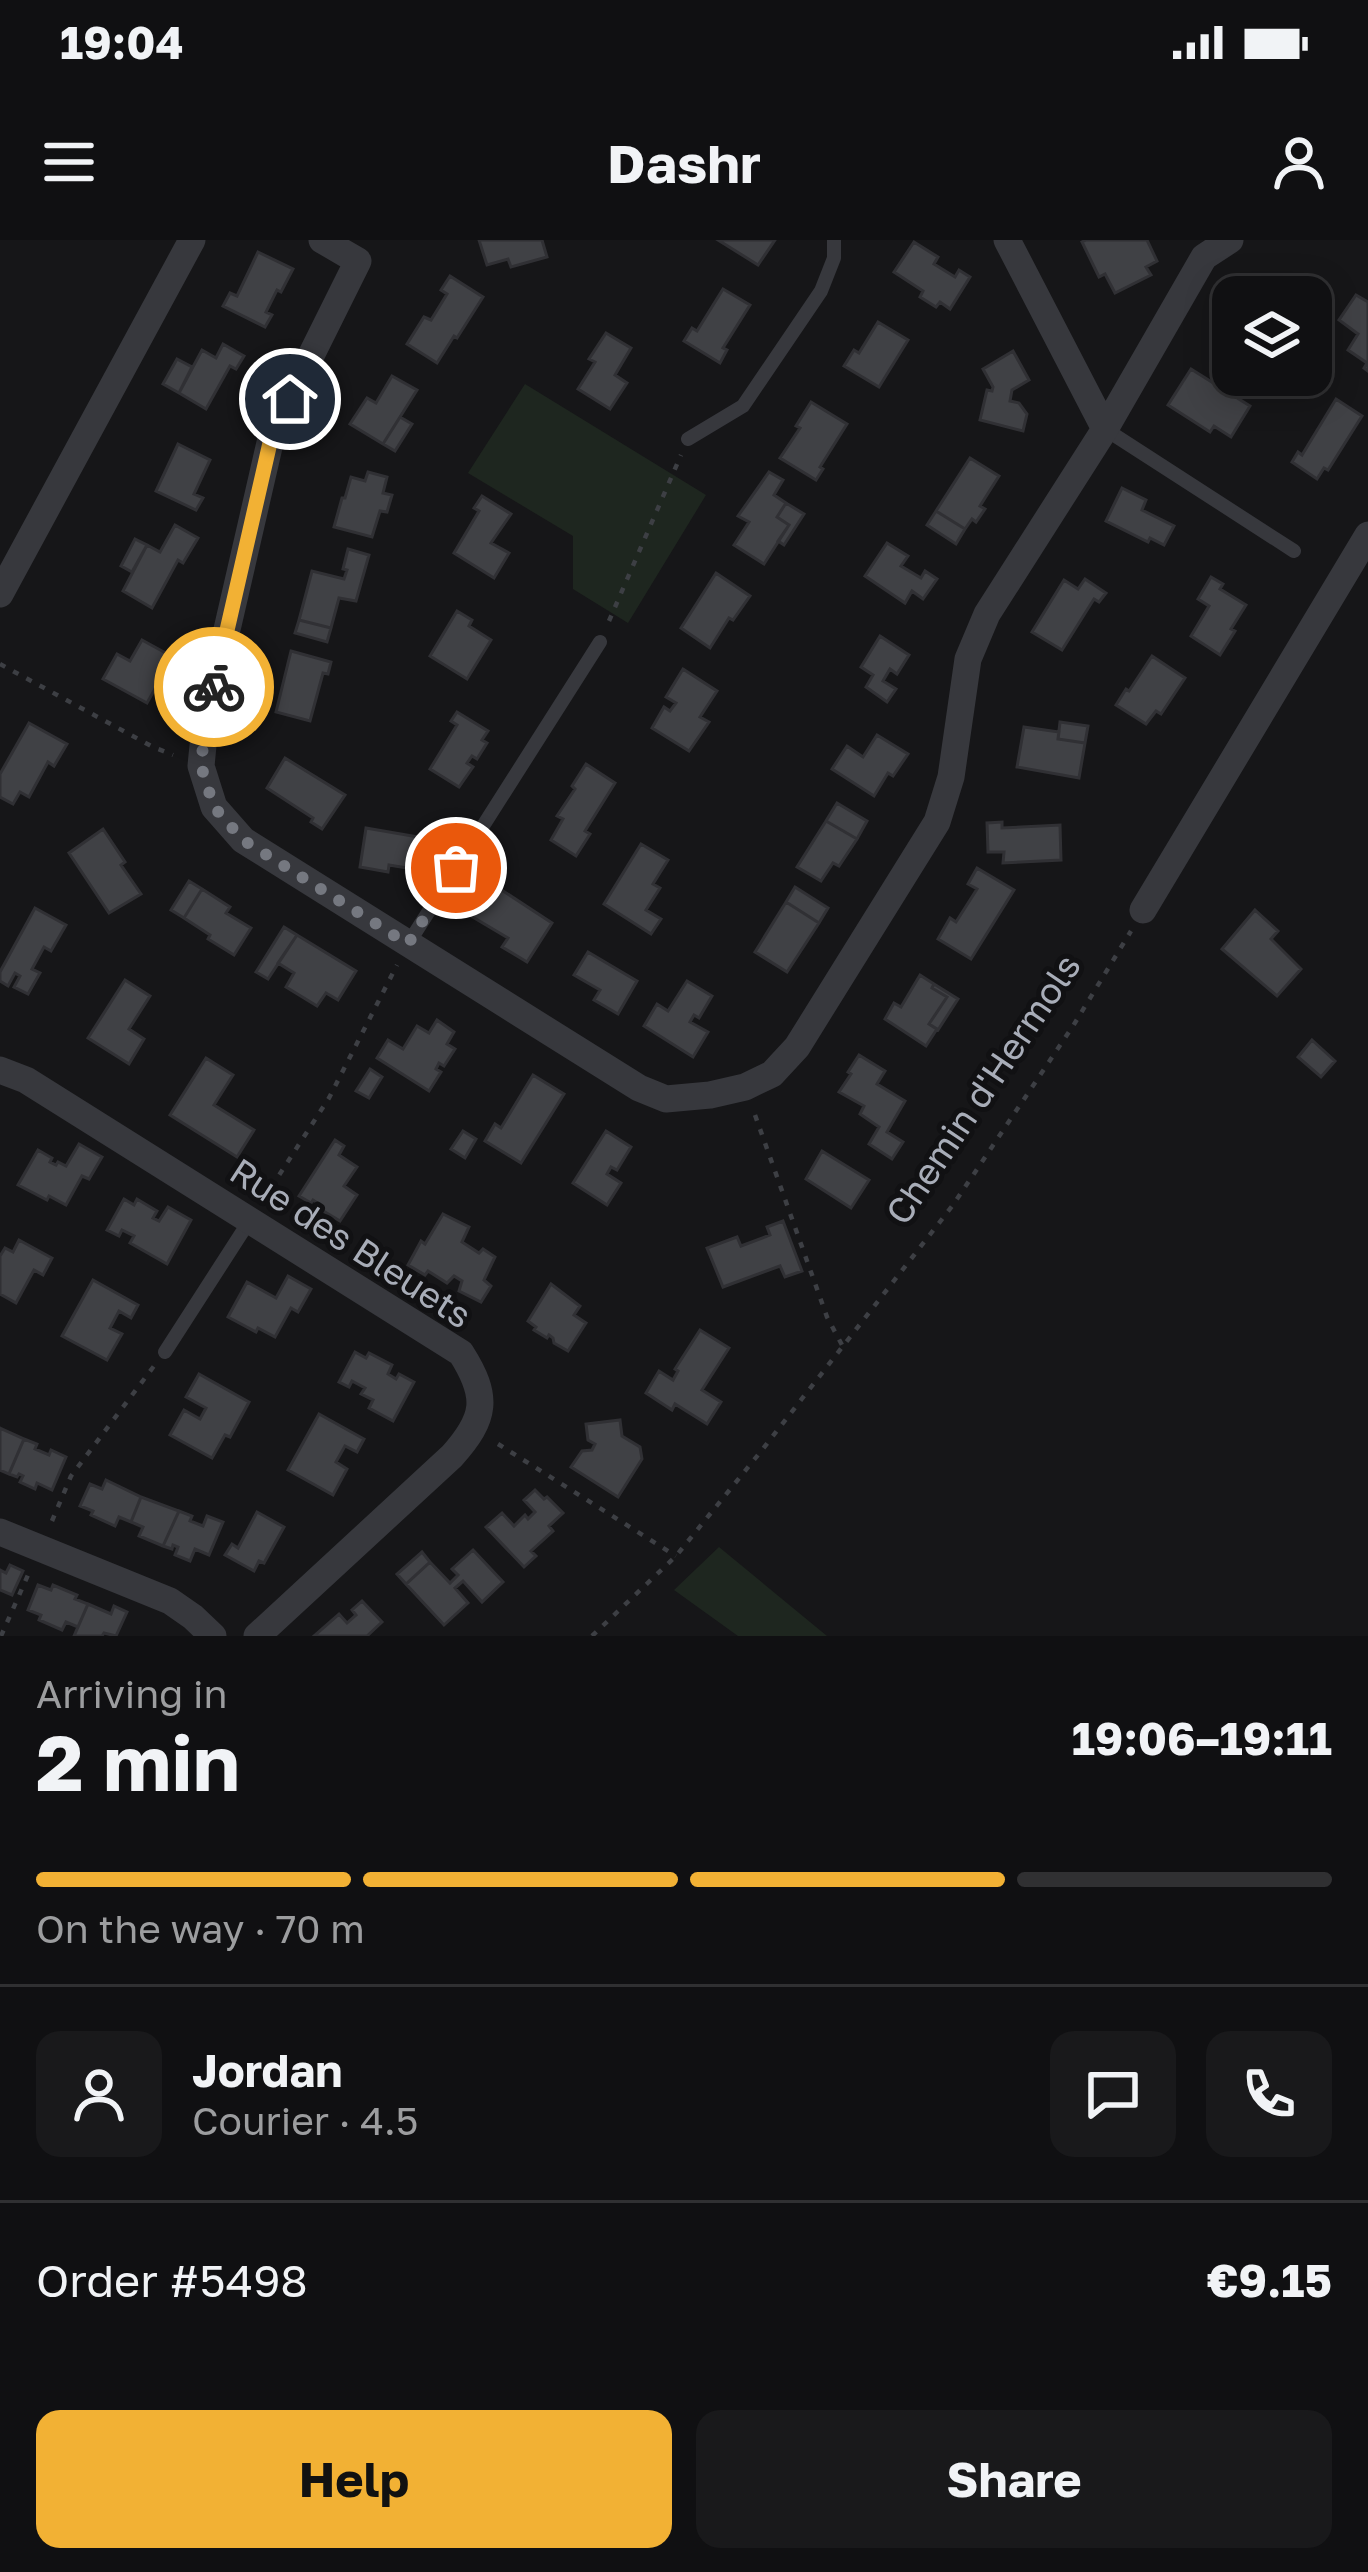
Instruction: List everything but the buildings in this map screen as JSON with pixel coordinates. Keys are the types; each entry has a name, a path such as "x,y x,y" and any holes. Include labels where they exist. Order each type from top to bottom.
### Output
{"street":[{"path":"0,594 192,240"},
{"path":"322,240 365,250 272,434 205,725 201,766 214,807 243,840 639,1088 666,1099 745,1087 772,1074 797,1047 937,821 951,777 968,659 987,614 1105,429 1204,257 1230,240"},
{"path":"1007,240 1105,429"},
{"path":"1143,910 1368,535"},
{"name":"Rue des Bleuets","path":"0,1070 26,1080 461,1353 476,1377 479,1410 475,1430"},
{"path":"257,1636 475,1430"},
{"path":"0,1532 170,1600 213,1636"}],"lane":[{"path":"688,439 743,406 820,291 834,258 834,240"},
{"path":"1105,429 1294,551"},
{"path":"408,944 600,642"},
{"path":"165,1352 251,1220"}],"path":[{"path":"600,642 688,439"},
{"path":"0,664 153,747 201,766"},
{"name":"Chemin d'Hermols","path":"592,1636 676,1556 953,1204 1073,1026 1143,910"},
{"path":"251,1220 329,1098 408,944"},
{"path":"745,1087 827,1317 843,1346"},
{"path":"2,1636 71,1476 165,1352"},
{"path":"475,1430 676,1556"}],"shaded area":[{"path":"525,384 706,495 628,623 573,589 573,536 468,473"},
{"path":"719,1547 827,1636 738,1636 674,1590"}],"way so far":[{"path":"214,687 201,766 214,807 243,840 408,944 456,868"}],"route":[{"path":"214,687 272,434 290,399"}]}
